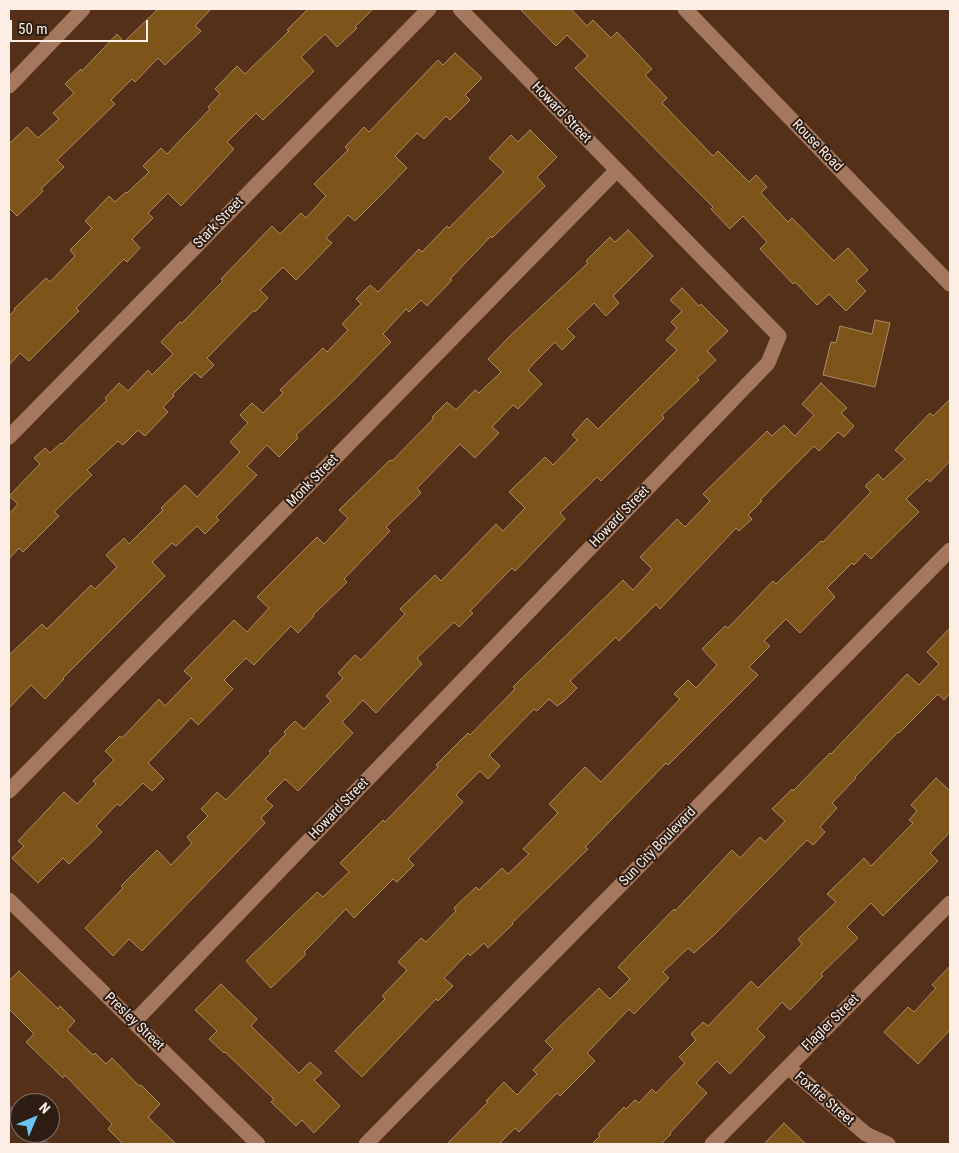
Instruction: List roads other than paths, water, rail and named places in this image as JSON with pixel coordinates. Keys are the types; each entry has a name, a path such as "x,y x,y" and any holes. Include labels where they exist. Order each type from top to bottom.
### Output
{"street":[{"path":"9,86 84,9"},
{"name":"Stark Street","path":"9,437 428,9"},
{"name":"Howard Street","path":"134,1022 768,363 779,336 460,9"},
{"name":"Rouse Road","path":"684,9 950,284"},
{"name":"Monk Street","path":"9,791 617,170"},
{"name":"Sun City Boulevard","path":"366,1144 950,550"},
{"name":"Presley Street","path":"9,900 258,1144"},
{"name":"Flagler Street","path":"712,1144 950,903"},
{"name":"Foxfire Street","path":"788,1067 866,1134 888,1144"}]}
